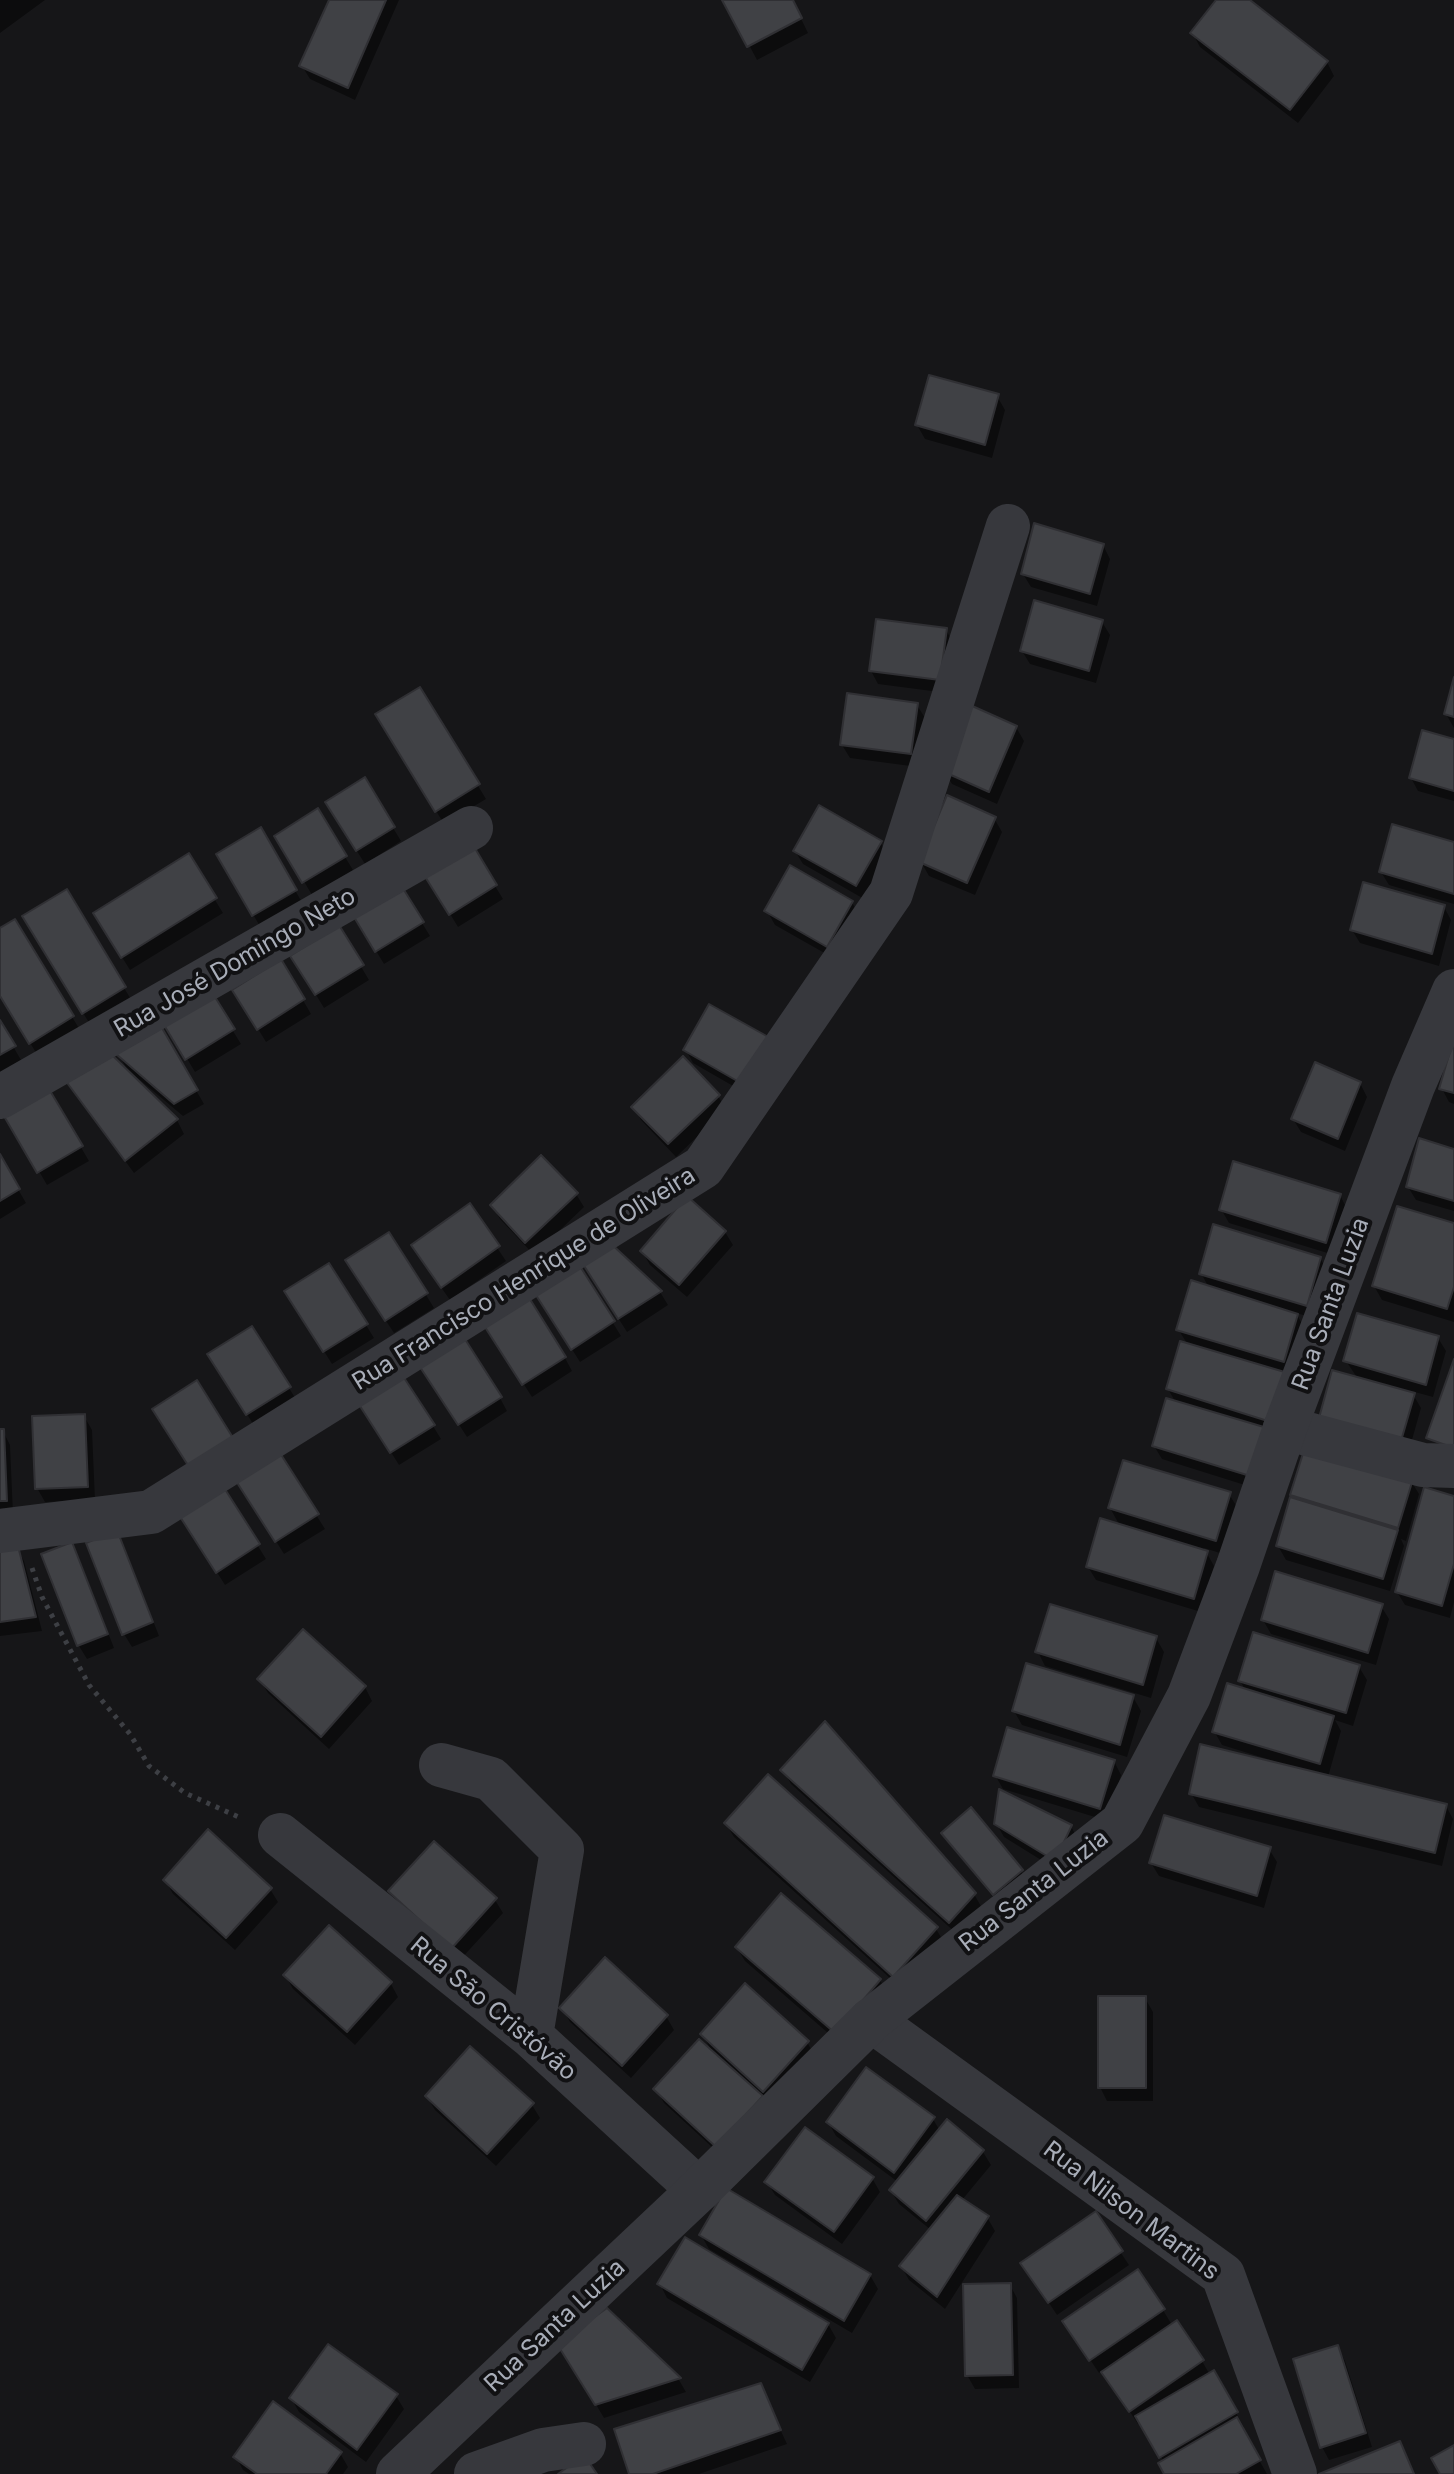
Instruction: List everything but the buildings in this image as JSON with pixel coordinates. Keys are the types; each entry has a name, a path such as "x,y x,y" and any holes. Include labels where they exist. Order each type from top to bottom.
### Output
{"street":[{"name":"Rua Francisco Henrique de Oliveira","path":"9,1530 151,1512 703,1167 891,893 1008,526"},
{"name":"Rua José Domingo Neto","path":"0,1097 471,828"},
{"name":"Rua Santa Luzia","path":"398,2474 699,2190 871,2020 1122,1823 1189,1696 1413,1086 1454,991"},
{"path":"1285,1428 1423,1465 1454,1466"},
{"path":"441,1765 491,1779 562,1850 531,2036"},
{"name":"Rua São Cristóvão","path":"280,1835 531,2036 699,2190"},
{"name":"Rua Nilson Martins","path":"871,2020 1223,2275 1295,2474"},
{"path":"476,2474 543,2450 584,2444"}],"path":[{"path":"9,1530 89,1685 130,1734 149,1766 185,1793 280,1835"}]}
